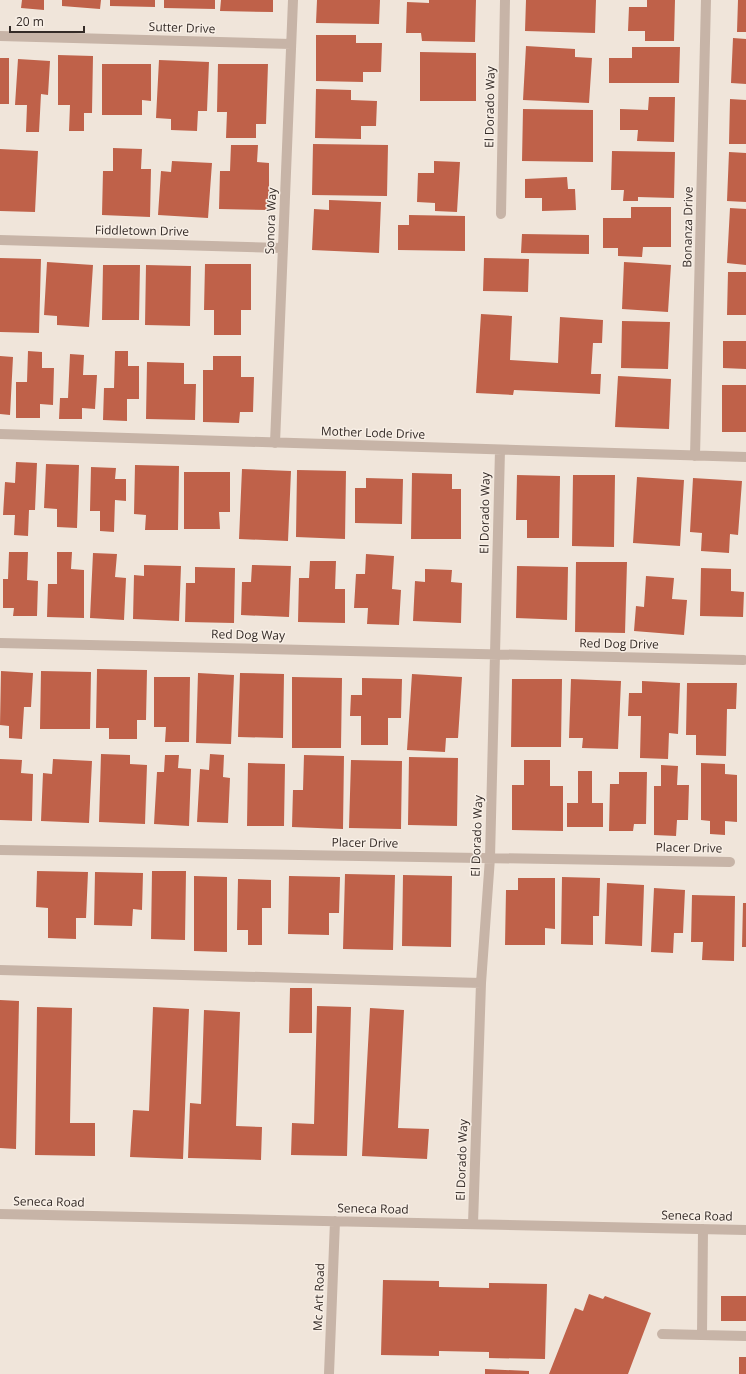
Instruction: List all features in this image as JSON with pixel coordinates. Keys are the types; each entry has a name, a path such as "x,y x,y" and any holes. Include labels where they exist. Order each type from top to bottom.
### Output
{"street":[{"name":"Sonora Way","path":"275,443 293,0"},
{"name":"El Dorado Way","path":"501,214 504,0"},
{"name":"Bonanza Drive","path":"695,456 706,0"},
{"name":"Sutter Drive","path":"0,36 291,44"},
{"name":"Fiddletown Drive","path":"0,240 282,248"},
{"name":"Mother Lode Drive","path":"0,434 746,457"},
{"name":"El Dorado Way","path":"473,1224 481,983 490,858 500,450"},
{"name":"Red Dog Way","path":"0,643 494,654"},
{"name":"Red Dog Drive","path":"494,654 744,660"},
{"name":"Placer Drive","path":"0,850 730,862"},
{"path":"0,970 481,983"},
{"name":"Seneca Road","path":"0,1214 746,1230"},
{"name":"Mc Art Road","path":"329,1374 335,1221"},
{"path":"702,1335 703,1229"},
{"path":"662,1334 746,1336"}],"building":[{"path":"22,0 44,0 44,10 21,8"},
{"path":"62,0 101,0 100,9 62,6"},
{"path":"110,0 155,0 155,7 110,6"},
{"path":"164,0 215,0 215,9 164,8"},
{"path":"221,0 273,0 273,12 220,11"},
{"path":"317,0 380,0 379,24 316,23"},
{"path":"429,0 476,0 475,42 422,41 421,33 406,33 407,2 429,3"},
{"path":"526,0 596,0 595,33 525,31"},
{"path":"647,0 675,0 674,41 645,41 645,31 628,31 629,7 647,7"},
{"path":"738,0 746,0 746,32 737,32"},
{"path":"316,35 356,35 356,43 382,43 381,72 363,72 363,82 316,81"},
{"path":"733,38 746,39 746,84 731,83"},
{"path":"526,46 575,49 575,57 592,58 589,103 523,100"},
{"path":"632,47 680,47 679,83 609,83 609,58 632,58"},
{"path":"420,52 476,53 476,101 420,101"},
{"path":"58,55 93,56 92,113 84,113 84,131 69,131 70,105 58,105"},
{"path":"0,58 9,58 9,104 0,104"},
{"path":"18,59 50,61 48,95 41,94 39,132 26,132 27,105 15,105"},
{"path":"159,60 209,62 207,111 198,111 197,131 171,130 171,119 156,118"},
{"path":"102,64 151,64 151,101 142,100 142,115 102,115"},
{"path":"218,64 268,64 266,124 256,124 256,138 226,138 227,112 217,112"},
{"path":"316,89 351,90 351,100 377,101 376,126 361,126 361,139 315,138"},
{"path":"649,97 675,97 674,142 637,141 638,130 620,130 620,109 648,110"},
{"path":"730,99 746,100 746,144 729,144"},
{"path":"523,109 593,110 593,162 522,161"},
{"path":"313,144 388,145 387,196 312,195"},
{"path":"231,145 258,145 257,162 269,163 269,210 219,209 220,171 230,171"},
{"path":"113,148 142,149 141,169 151,169 150,217 102,215 103,171 113,171"},
{"path":"0,149 38,151 35,212 0,211"},
{"path":"612,151 675,152 674,198 638,197 638,201 623,201 624,190 611,190"},
{"path":"729,152 746,153 746,202 727,201"},
{"path":"172,161 212,163 208,218 158,215 161,171 171,172"},
{"path":"434,161 460,162 457,212 435,211 435,203 417,202 418,173 434,173"},
{"path":"567,177 568,189 575,189 576,210 542,211 542,198 525,198 525,179"},
{"path":"329,200 381,202 379,253 312,250 314,209 329,210"},
{"path":"631,207 671,207 671,247 643,247 642,257 618,256 618,248 603,248 603,218 631,218"},
{"path":"730,208 746,209 746,265 727,263"},
{"path":"409,215 465,216 465,251 398,250 398,225 409,225"},
{"path":"522,234 589,235 589,254 521,253"},
{"path":"0,258 41,259 39,333 0,332"},
{"path":"484,258 529,259 528,292 483,291"},
{"path":"47,262 93,265 89,327 57,325 57,316 44,315"},
{"path":"624,262 671,265 668,312 622,309"},
{"path":"205,264 251,264 251,310 241,310 241,335 214,335 214,310 204,310"},
{"path":"103,265 140,265 139,320 102,320"},
{"path":"146,265 191,266 190,326 145,325"},
{"path":"728,272 746,272 746,315 727,315"},
{"path":"481,314 512,316 510,360 558,363 560,317 603,320 602,343 593,343 591,374 601,374 600,394 514,390 513,395 476,393"},
{"path":"622,321 670,322 668,369 621,368"},
{"path":"723,341 746,341 746,369 723,368"},
{"path":"28,351 42,352 42,368 54,368 53,405 40,404 40,418 16,418 16,382 27,382"},
{"path":"115,351 128,351 128,366 139,366 139,399 127,399 127,421 103,420 104,388 114,388"},
{"path":"70,354 84,355 83,375 97,375 95,409 82,408 82,419 59,419 60,398 68,398"},
{"path":"0,356 13,357 10,415 0,414"},
{"path":"213,356 241,356 241,377 254,377 253,412 240,412 239,423 203,422 203,370 213,370"},
{"path":"147,362 184,363 184,384 196,384 195,420 146,419"},
{"path":"618,376 671,379 669,429 615,427"},
{"path":"722,385 746,385 746,432 722,432"},
{"path":"16,462 37,463 35,510 29,510 28,536 14,535 15,515 3,515 5,482 15,483"},
{"path":"46,464 79,465 77,528 57,527 57,509 44,508"},
{"path":"135,465 179,466 178,530 145,530 146,515 134,514"},
{"path":"91,467 116,468 115,479 126,479 126,501 115,500 114,532 100,531 100,511 90,511"},
{"path":"242,469 291,471 288,541 239,539"},
{"path":"297,470 346,471 345,539 296,537"},
{"path":"184,472 230,472 230,512 219,512 220,529 184,529"},
{"path":"412,473 452,474 452,489 461,489 461,539 411,539"},
{"path":"517,475 560,476 559,538 527,538 527,520 516,520"},
{"path":"573,475 615,475 614,547 572,546"},
{"path":"637,477 684,480 680,546 633,543"},
{"path":"366,478 403,479 402,524 355,523 355,488 366,488"},
{"path":"693,478 742,481 738,535 730,534 729,553 701,551 702,533 690,532"},
{"path":"9,552 28,552 27,580 38,581 37,616 13,616 14,608 3,608 3,579 8,579"},
{"path":"57,552 72,552 71,569 84,570 84,618 47,617 48,584 57,584"},
{"path":"93,553 117,554 115,577 126,578 124,620 90,618"},
{"path":"366,554 394,556 392,589 401,590 399,625 367,624 368,608 354,608 356,574 365,574"},
{"path":"310,561 336,561 335,589 345,589 345,623 298,622 299,578 309,578"},
{"path":"576,562 627,562 625,633 575,632"},
{"path":"144,565 181,566 179,621 133,619 134,575 144,576"},
{"path":"252,565 291,566 289,617 241,615 242,582 251,582"},
{"path":"517,566 568,567 567,620 516,618"},
{"path":"195,567 235,568 234,623 185,622 186,583 195,583"},
{"path":"701,568 731,569 731,591 744,592 743,617 700,616"},
{"path":"425,569 452,570 451,582 462,583 461,623 413,621 415,581 425,582"},
{"path":"646,576 674,578 672,599 687,600 684,635 634,631 636,606 644,607"},
{"path":"97,669 147,670 146,720 137,720 137,739 109,739 109,728 96,728"},
{"path":"1,671 33,673 31,707 24,707 22,739 9,738 9,726 0,725"},
{"path":"41,671 91,672 90,729 40,729"},
{"path":"198,673 234,675 231,744 196,743"},
{"path":"240,673 284,674 283,738 238,737"},
{"path":"412,674 462,677 458,738 446,738 445,752 407,750"},
{"path":"154,677 190,677 189,742 165,742 166,727 154,727"},
{"path":"292,677 342,678 341,748 292,748"},
{"path":"362,678 402,679 401,718 388,718 388,745 361,745 361,716 350,716 351,695 362,695"},
{"path":"512,679 562,679 561,747 511,747"},
{"path":"571,679 621,681 618,749 582,748 583,738 569,738"},
{"path":"642,681 680,683 678,734 669,733 668,759 640,758 641,716 628,716 629,693 642,693"},
{"path":"687,683 737,683 736,709 727,709 726,756 696,755 696,735 686,735"},
{"path":"101,754 130,755 130,764 147,765 145,824 99,822"},
{"path":"210,754 224,755 223,777 230,778 228,823 197,822 200,769 209,770"},
{"path":"165,755 179,755 178,768 191,769 189,826 154,824 157,772 164,772"},
{"path":"304,755 344,756 343,829 292,827 293,790 303,790"},
{"path":"409,757 458,758 457,826 408,825"},
{"path":"0,759 22,760 21,773 33,774 32,821 0,820"},
{"path":"53,759 92,761 89,823 41,821 43,773 52,774"},
{"path":"351,760 402,761 401,829 349,828"},
{"path":"524,760 550,760 550,786 563,786 563,831 512,830 512,785 524,785"},
{"path":"248,763 285,764 284,826 247,826"},
{"path":"701,763 725,764 725,774 737,775 737,822 725,821 725,835 710,834 710,821 701,820"},
{"path":"661,765 678,766 677,785 689,785 688,820 677,820 676,836 654,835 654,786 661,786"},
{"path":"578,771 592,771 592,803 603,803 603,827 567,827 567,803 578,803"},
{"path":"619,772 647,772 646,824 634,824 633,831 609,831 610,784 619,784"},
{"path":"37,871 88,872 86,918 76,918 76,939 48,938 48,908 36,907"},
{"path":"152,871 186,871 185,940 151,939"},
{"path":"95,872 143,873 142,910 133,909 132,926 94,925"},
{"path":"345,874 395,875 393,950 343,949"},
{"path":"403,875 452,876 451,947 402,946"},
{"path":"194,876 227,877 227,952 194,951"},
{"path":"289,876 340,877 339,913 329,913 329,935 288,934"},
{"path":"562,877 600,878 599,916 593,916 593,945 561,944"},
{"path":"518,878 555,878 555,929 545,928 545,945 505,945 506,890 518,890"},
{"path":"238,879 271,880 271,908 262,908 262,945 248,945 248,930 237,930"},
{"path":"607,883 644,885 642,946 605,944"},
{"path":"654,888 685,890 683,933 674,933 673,953 651,952"},
{"path":"692,895 735,896 734,961 702,960 703,942 691,942"},
{"path":"743,903 746,903 746,947 742,947"},
{"path":"290,988 312,988 312,1033 289,1033"},
{"path":"0,1000 19,1001 16,1149 0,1148"},
{"path":"317,1006 351,1007 347,1156 291,1155 292,1123 314,1124"},
{"path":"37,1007 72,1008 70,1123 95,1123 95,1156 35,1155"},
{"path":"153,1007 189,1009 183,1159 130,1157 133,1110 149,1111"},
{"path":"370,1008 404,1010 398,1128 429,1129 427,1159 362,1156"},
{"path":"204,1010 240,1012 236,1126 262,1127 261,1160 188,1158 190,1103 201,1104"},
{"path":"383,1280 439,1281 439,1287 489,1288 489,1283 547,1284 545,1359 489,1358 489,1352 439,1351 439,1356 381,1355"},
{"path":"589,1294 603,1299 605,1296 651,1313 628,1374 549,1374 575,1308 583,1311"},
{"path":"721,1296 746,1296 746,1321 721,1321"},
{"path":"739,1357 746,1357 746,1374 739,1374"},
{"path":"485,1369 529,1371 529,1374 485,1374"}]}
